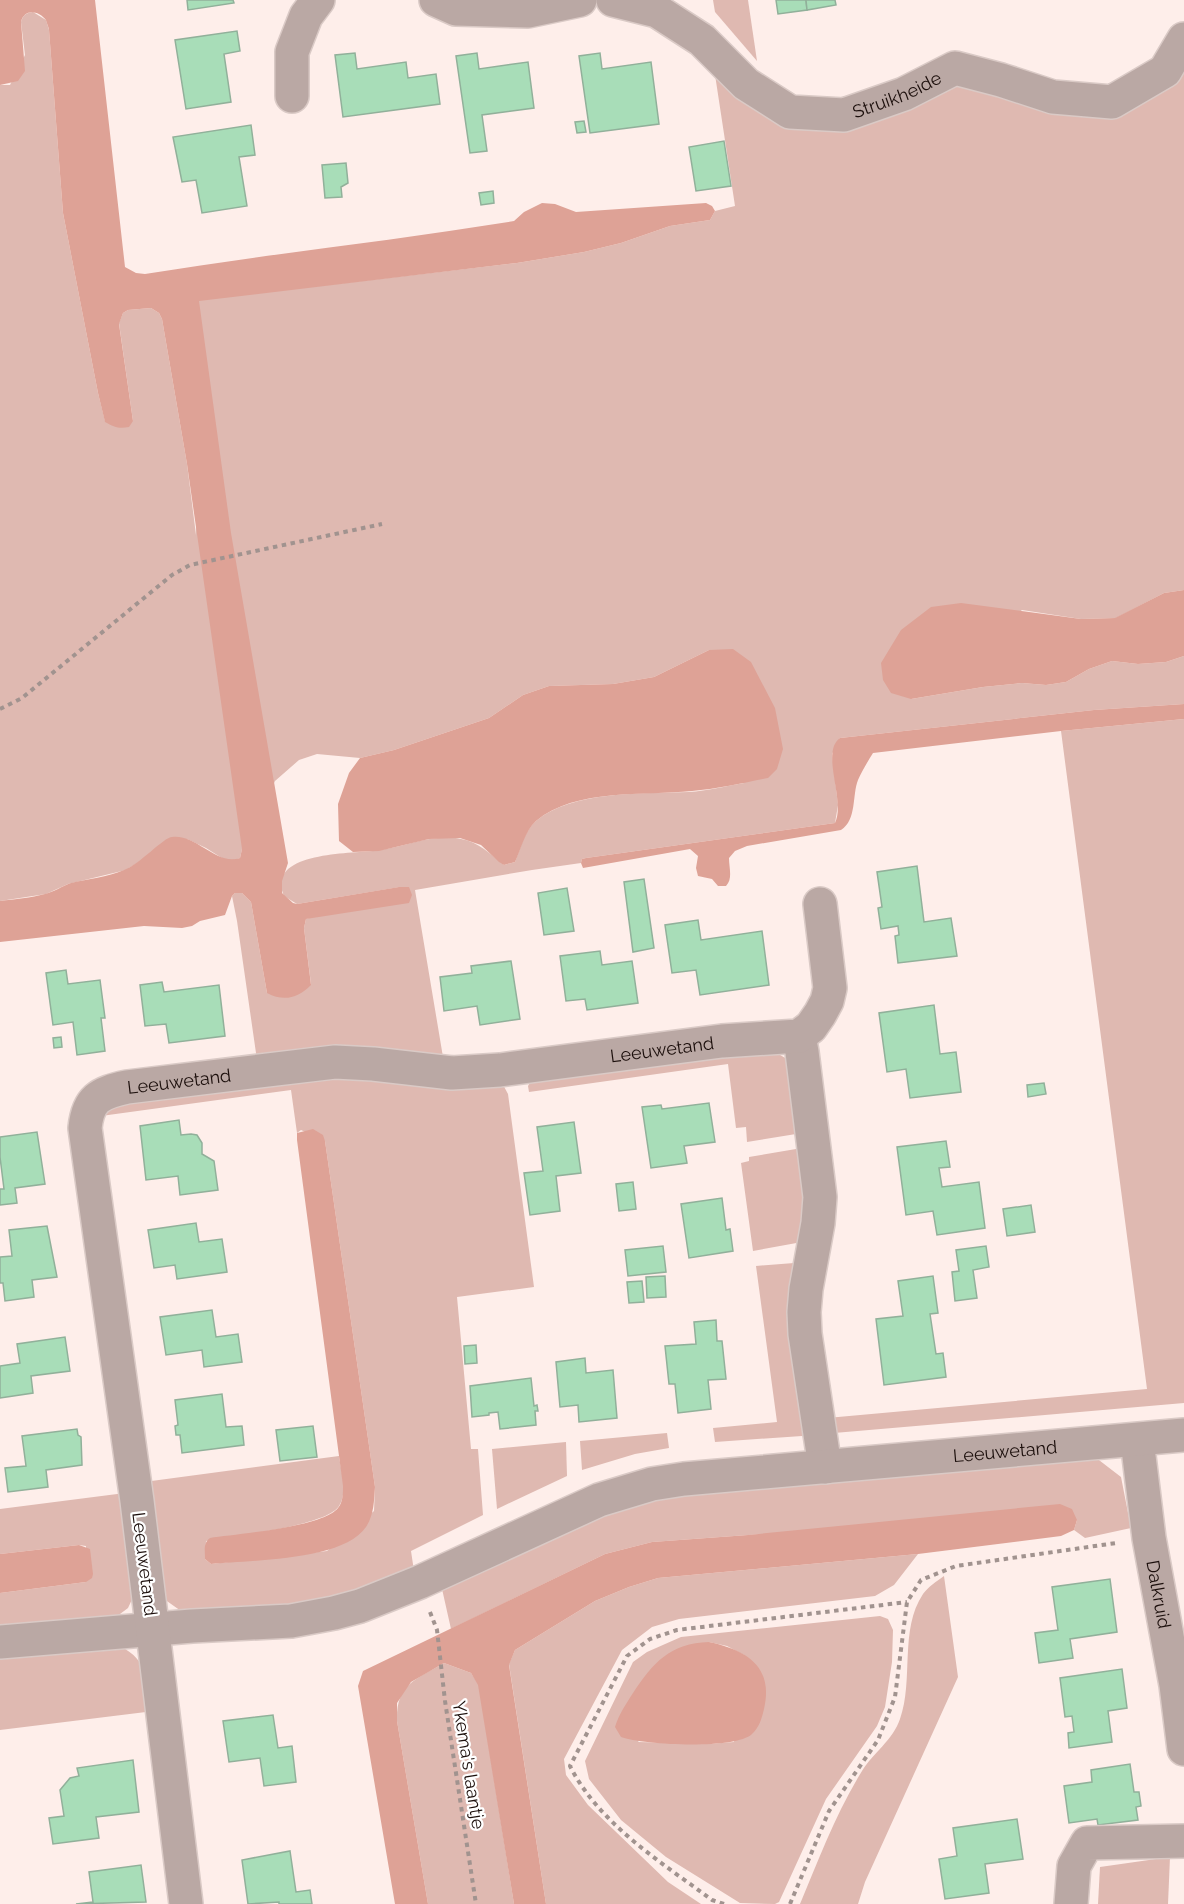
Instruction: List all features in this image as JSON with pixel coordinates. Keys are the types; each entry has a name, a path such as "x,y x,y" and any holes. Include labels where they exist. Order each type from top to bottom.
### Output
{"street":[{"path":"292,96 291,52 306,16 318,0"},
{"path":"436,0 456,9 528,11 580,0"},
{"name":"Struikheide","path":"613,0 657,11 702,40 746,84 790,112 844,115 904,94 955,68 1053,97 1112,102 1165,71 1184,39"},
{"path":"820,904 830,988 827,1001 820,1014 811,1027 799,1036 820,1197 818,1223 806,1289 805,1334 825,1467"},
{"name":"Leeuwetand","path":"186,1904 154,1629 85,1128 90,1106 97,1098 109,1091 127,1087 335,1062 461,1073 722,1041 799,1036"},
{"name":"Leeuwetand","path":"0,1642 154,1629 272,1623 334,1613 360,1606 420,1582 599,1500 652,1484 684,1479 1184,1434"},
{"name":"Dalkruid","path":"1137,1440 1149,1538 1176,1685 1184,1749"},
{"path":"1071,1904 1074,1866 1087,1844 1184,1841"}],"path":[{"path":"0,709 22,698 172,575 190,565 382,524"},
{"path":"790,1904 829,1811 878,1740 896,1697 907,1602 921,1580 956,1566 1149,1538"},
{"path":"724,1904 712,1900 649,1854 617,1826 580,1786 570,1766 627,1656 650,1639 676,1630 907,1602"},
{"name":"Ykema's laantje","path":"437,1630 476,1904"}],"shaded area":[{"path":"0,0 95,0 125,267 136,273 145,274 514,221 524,212 542,203 555,204 576,212 706,203 715,211 710,220 670,226 621,243 584,252 517,263 199,301 231,533 288,863 282,881 282,893 297,904 399,887 409,887 412,895 409,903 306,919 304,928 311,985 296,996 285,998 267,993 251,902 242,893 235,893 232,896 225,915 200,921 192,926 182,928 144,926 0,942 0,901 40,895 71,883 118,872 130,867 163,841 172,837 190,840 223,858 240,858 242,849 187,464 162,319 159,313 151,308 128,310 123,313 119,324 133,421 129,427 125,428 108,424 105,422 98,393 63,213 49,29 46,20 39,14 32,12 25,15 21,22 25,71 18,81 0,85"},
{"path":"713,0 748,0 757,61 715,12"},
{"path":"33,12 46,20 49,30 63,213 105,421 133,421 119,323 123,313 128,310 151,308 159,313 162,319 187,464 196,535 199,300 517,263 584,252 621,243 670,226 710,220 715,211 735,206 712,55 797,111 933,84 982,82 1078,101 1184,51 1184,590 1164,593 1116,618 1081,619 1022,610 911,699 983,687 1066,682 1089,669 1112,661 1138,664 1166,662 1184,656 1184,704 1094,710 840,738 832,754 838,805 835,823 586,858 582,859 581,863 415,890 444,1063 257,1060 232,896 235,893 242,893 251,902 267,993 311,984 304,928 306,919 400,887 297,904 284,896 281,881 287,870 300,862 334,854 380,850 431,839 451,838 473,843 504,865 515,862 526,834 536,821 551,811 569,804 610,796 710,790 744,783 709,650 654,677 613,684 549,686 523,695 489,718 394,750 360,758 317,754 299,760 275,781 242,849 240,858 225,860 187,839 145,858 126,870 68,884 46,894 0,901 0,85 10,85 25,55 21,22 25,15"},
{"path":"1184,590 1184,656 1166,662 1138,664 1112,661 1089,669 1066,682 983,687 911,699 891,693 883,680 881,663 901,630 931,607 961,603 1081,619 1115,618 1164,593"},
{"path":"733,649 751,662 775,708 783,749 777,769 768,778 701,790 590,798 570,803 552,810 536,821 526,835 515,862 504,865 481,845 460,838 429,839 379,851 353,852 339,841 338,804 349,773 360,758 394,750 489,718 523,695 549,686 613,684 654,677 709,650"},
{"path":"1184,704 1184,719 873,753 858,780 852,814 846,826 841,830 747,846 735,851 729,858 730,877 726,886 718,886 712,879 698,876 696,868 698,856 690,849 583,868 581,863 582,859 586,858 835,823 838,802 832,754 834,745 840,738 1094,710"},
{"path":"1184,719 1184,1403 834,1433 827,1418 1147,1389 1061,731"},
{"path":"768,1048 787,1059 796,1134 747,1142 746,1127 736,1128 728,1064 529,1092 528,1086 534,1076"},
{"path":"337,1074 501,1081 508,1094 534,1287 457,1297 471,1449 478,1449 483,1515 411,1551 414,1571 321,1603 181,1611 164,1599 144,1482 339,1456 343,1494 339,1506 331,1513 298,1525 206,1541 205,1559 211,1564 327,1551 374,1511 375,1487 325,1141 301,1130 297,1133 291,1090 101,1116 114,1102"},
{"path":"313,1129 323,1135 325,1141 375,1487 372,1513 366,1527 354,1538 338,1547 294,1557 211,1564 205,1559 205,1544 210,1538 298,1525 329,1515 338,1508 342,1501 343,1486 297,1140 297,1133"},
{"path":"796,1149 806,1153 802,1242 753,1251 741,1163 749,1161 749,1157"},
{"path":"796,1264 804,1434 802,1436 715,1442 713,1428 777,1422 756,1266"},
{"path":"667,1433 669,1448 635,1454 582,1470 580,1441"},
{"path":"566,1442 567,1476 497,1509 492,1449"},
{"path":"1095,1457 1121,1477 1131,1528 1085,1538 1074,1530 1077,1520 748,1535 652,1542 605,1554 451,1629 440,1580 528,1537 670,1490"},
{"path":"125,1493 135,1593 128,1608 116,1617 0,1632 0,1593 86,1582 86,1546 0,1554 0,1509"},
{"path":"1060,1504 1072,1509 1077,1520 1074,1530 1061,1536 918,1554 658,1578 595,1601 515,1650 509,1665 546,1904 514,1904 478,1685 471,1673 444,1663 411,1682 397,1703 397,1721 428,1904 395,1904 358,1686 363,1671 605,1554 652,1542 748,1535"},
{"path":"79,1545 90,1549 93,1574 92,1578 86,1582 0,1593 0,1554"},
{"path":"918,1554 894,1585 875,1596 679,1619 652,1627 622,1650 564,1759 566,1775 588,1805 668,1882 701,1904 546,1904 509,1664 515,1650 595,1601 658,1578"},
{"path":"944,1576 958,1677 865,1882 858,1904 800,1904 844,1803 867,1764 897,1727 904,1704 911,1623 925,1591"},
{"path":"880,1616 888,1619 893,1630 892,1662 885,1707 877,1726 826,1799 779,1902 775,1904 740,1903 666,1857 621,1820 589,1779 585,1761 633,1662 647,1652 681,1637","holes":["709,1642 727,1646 744,1655 734,1742 709,1744 638,1742"]},
{"path":"709,1642 745,1655 761,1671 766,1694 762,1716 754,1732 742,1739 709,1744 668,1744 621,1737 615,1727 625,1705 640,1682 656,1664 683,1646"},
{"path":"120,1646 137,1658 146,1673 154,1711 0,1730 0,1653"},
{"path":"444,1663 471,1673 479,1685 514,1904 428,1904 397,1721 400,1699 409,1684"},
{"path":"1170,1857 1168,1904 1098,1904 1100,1867"}],"building":[{"path":"187,0 233,0 234,3 188,10"},
{"path":"776,0 806,0 807,10 778,14"},
{"path":"806,0 835,0 836,5 807,10"},
{"path":"237,31 240,51 224,54 231,102 186,109 175,40"},
{"path":"355,53 357,69 406,62 408,78 436,74 440,104 343,117 335,55"},
{"path":"477,53 479,69 528,62 534,108 482,115 487,151 470,153 456,56"},
{"path":"600,53 602,69 651,62 659,124 590,133 579,56"},
{"path":"584,121 586,132 577,133 575,122"},
{"path":"251,125 255,155 239,157 247,206 202,213 196,180 182,182 173,137"},
{"path":"724,141 731,186 696,191 689,147"},
{"path":"346,163 348,183 341,187 342,197 325,198 322,165"},
{"path":"493,191 494,203 481,205 479,193"},
{"path":"917,866 924,922 951,918 957,956 898,963 895,936 899,935 898,926 881,929 878,908 882,907 877,872"},
{"path":"644,879 654,948 633,952 624,882"},
{"path":"567,888 574,931 544,935 538,893"},
{"path":"698,920 701,940 762,931 769,985 700,995 696,970 672,973 665,925"},
{"path":"600,951 602,965 632,961 638,1003 587,1010 585,999 566,1001 560,956"},
{"path":"511,961 520,1019 480,1025 477,1006 444,1011 440,977 472,973 471,966"},
{"path":"66,970 68,984 100,980 105,1018 101,1018 105,1051 77,1055 73,1022 53,1025 46,973"},
{"path":"162,982 164,992 219,985 225,1036 169,1043 166,1024 145,1026 140,985"},
{"path":"934,1005 940,1054 956,1052 961,1092 910,1098 906,1069 887,1072 879,1013"},
{"path":"61,1037 62,1047 54,1048 53,1038"},
{"path":"1044,1083 1046,1094 1028,1097 1027,1085"},
{"path":"709,1103 715,1142 684,1146 687,1163 651,1168 642,1107 661,1105 662,1109"},
{"path":"179,1120 181,1135 197,1135 202,1143 202,1154 214,1161 218,1190 180,1195 178,1176 146,1180 140,1126"},
{"path":"574,1122 581,1173 556,1176 560,1211 530,1215 524,1173 543,1171 537,1127"},
{"path":"37,1132 45,1184 15,1188 17,1203 0,1205 0,1189 4,1189 0,1137"},
{"path":"946,1141 950,1167 939,1168 942,1187 979,1182 985,1228 937,1235 933,1211 906,1215 897,1147"},
{"path":"633,1182 636,1209 619,1211 616,1184"},
{"path":"722,1198 726,1230 730,1229 733,1251 689,1258 681,1204"},
{"path":"1031,1205 1035,1232 1007,1236 1003,1209"},
{"path":"196,1223 199,1242 222,1239 227,1272 177,1279 175,1265 154,1268 148,1230"},
{"path":"47,1226 57,1277 32,1280 34,1297 5,1301 3,1283 0,1283 0,1257 12,1256 9,1230"},
{"path":"663,1246 666,1272 628,1276 625,1250"},
{"path":"986,1246 989,1267 973,1270 977,1298 955,1301 952,1272 959,1271 956,1250"},
{"path":"665,1276 666,1297 647,1298 646,1277"},
{"path":"933,1276 938,1313 930,1314 936,1354 943,1353 946,1377 884,1385 876,1319 903,1316 898,1281"},
{"path":"642,1281 644,1302 629,1303 627,1282"},
{"path":"212,1310 216,1337 238,1334 242,1362 204,1367 202,1350 166,1355 160,1317"},
{"path":"716,1320 717,1341 722,1341 726,1379 708,1380 711,1409 678,1413 675,1384 669,1384 665,1346 696,1344 694,1322"},
{"path":"65,1337 70,1371 31,1376 33,1393 0,1398 0,1366 20,1363 17,1344"},
{"path":"476,1345 477,1363 465,1364 464,1346"},
{"path":"585,1358 586,1373 613,1370 617,1418 579,1422 578,1405 560,1407 556,1362"},
{"path":"531,1378 534,1406 537,1405 538,1411 535,1411 536,1425 500,1429 498,1412 472,1417 470,1386"},
{"path":"222,1394 226,1427 242,1426 244,1445 182,1453 180,1435 176,1435 175,1426 178,1425 175,1400"},
{"path":"313,1426 317,1457 280,1461 276,1430"},
{"path":"77,1429 81,1437 82,1465 46,1470 48,1487 8,1492 5,1468 26,1466 22,1436"},
{"path":"1110,1579 1117,1632 1070,1639 1073,1658 1039,1663 1035,1633 1058,1630 1052,1587"},
{"path":"1122,1669 1127,1708 1108,1711 1112,1742 1069,1748 1068,1733 1074,1732 1072,1716 1065,1717 1060,1678"},
{"path":"273,1715 278,1748 292,1746 296,1782 264,1786 260,1758 229,1762 223,1721"},
{"path":"133,1760 139,1812 96,1817 99,1838 53,1844 49,1818 64,1816 60,1790 70,1778 79,1776 77,1768"},
{"path":"1130,1764 1134,1792 1139,1792 1141,1806 1136,1807 1138,1820 1098,1825 1097,1819 1069,1823 1064,1786 1092,1782 1091,1770"},
{"path":"1017,1819 1023,1859 985,1864 989,1893 945,1899 939,1859 957,1856 953,1828"},
{"path":"290,1851 296,1892 310,1890 312,1904 279,1904 279,1902 248,1904 242,1860"},
{"path":"141,1865 146,1902 76,1904 93,1902 89,1872"}]}
